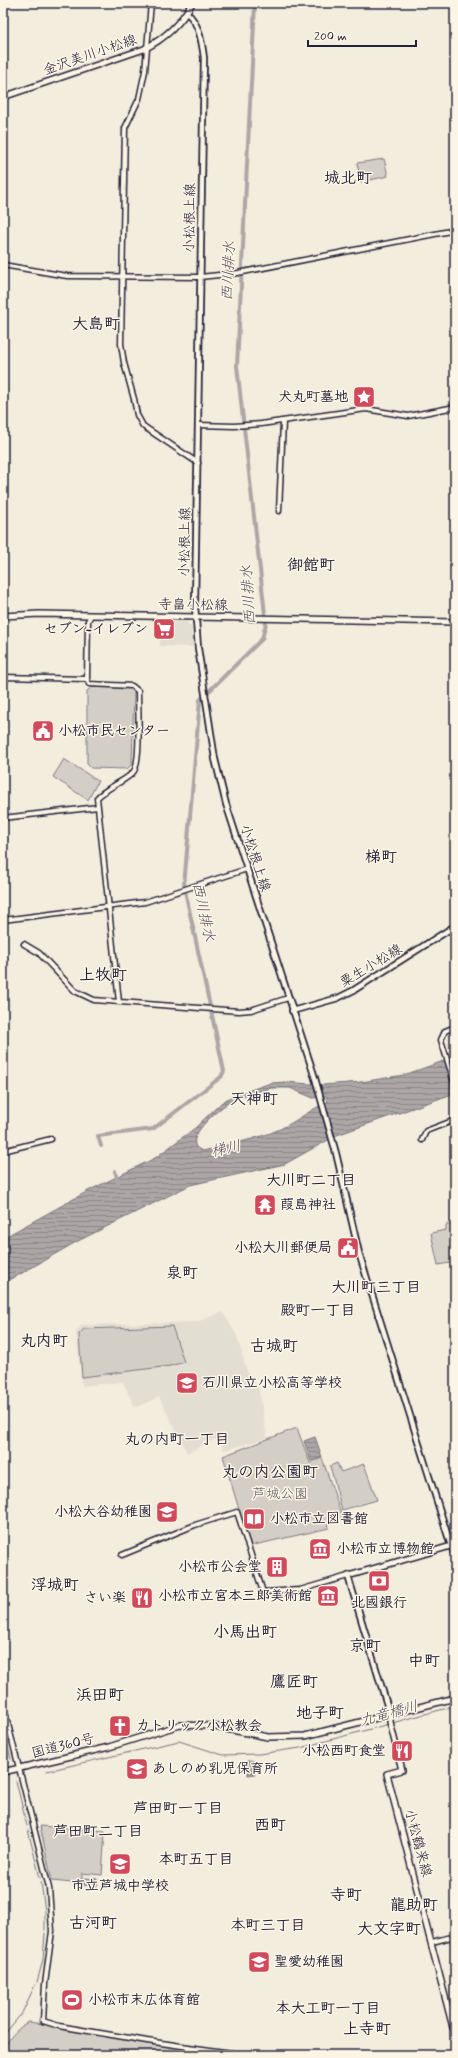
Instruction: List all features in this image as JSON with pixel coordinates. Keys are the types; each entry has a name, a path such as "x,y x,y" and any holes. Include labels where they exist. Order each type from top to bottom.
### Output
{"main road":[{"name":"金沢美川小松線","path":"3,97 134,54 164,37 186,13 192,3"},
{"name":"小松根上線","path":"186,13 194,23 200,36 204,58 196,616 203,677 216,759 222,789 292,1011 315,1078 336,1153 359,1253 453,1545"},
{"name":"寺畠小松線","path":"3,616 39,614 196,616 455,622"},
{"name":"粟生小松線","path":"292,1011 338,998 354,990 455,926"},
{"path":"390,1715 348,1576 453,1545"},
{"name":"国道360号","path":"3,1772 109,1747 180,1725 196,1724 261,1736 284,1738 312,1735 455,1698"},
{"name":"小松鶴来線","path":"390,1715 393,1736 402,1770 387,1774 432,1942 455,2036"}],"street":[{"path":"151,3 148,47 139,99 124,128 120,344 137,415 143,426 154,435 198,463"},
{"path":"3,265 67,276 200,277 238,273 455,230"},
{"path":"198,425 234,426 283,422 366,409 408,416 455,407"},
{"path":"279,511 283,422"},
{"path":"91,615 88,621 87,679 89,684 132,686 138,691 138,730 136,766 134,772 102,792 97,798 108,908 120,1002"},
{"path":"3,677 87,679"},
{"path":"3,818 98,807"},
{"path":"3,920 108,908 146,902 247,869"},
{"path":"24,944 39,953 75,991 94,1000 215,1010 251,1010 288,998"},
{"path":"455,1027 445,1031 441,1036 442,1044 455,1085"},
{"path":"422,1140 426,1131 455,1120"},
{"path":"3,1151 50,1139"},
{"path":"122,1555 195,1525 237,1512 263,1592 300,1590 348,1576"},
{"path":"453,1545 455,1558"},
{"path":"3,1704 49,1888 52,1931 45,1984 44,2021 59,2026 147,2041 245,2055"},
{"path":"432,1942 455,1936"}],"shaded area":[{"path":"160,622 186,622 192,627 193,647 160,646"},
{"name":"石川県立小松高等学校","path":"223,1312 237,1336 251,1385 258,1384 267,1438 224,1450 220,1440 215,1439 187,1453 159,1397 135,1408 123,1382 82,1386 76,1331 82,1325 196,1322"}],"green space":[{"path":"384,159 388,176 361,182 357,163"},
{"path":"92,687 130,688 134,692 132,764 127,769 91,768 87,764 87,691"},
{"path":"64,759 98,781 88,800 53,777"},
{"path":"455,1224 455,1262 438,1265 431,1233 446,1230 446,1225"},
{"path":"172,1326 184,1362 170,1366 82,1377 79,1334 84,1329"},
{"name":"芦城公園","path":"297,1428 310,1463 322,1458 343,1519 328,1523 329,1528 250,1546 223,1456"},
{"path":"337,1463 341,1472 364,1464 377,1500 342,1510 330,1466"},
{"path":"40,1826 105,1831 102,1875 82,1873 82,1884 52,1881"},
{"path":"29,2022 245,2055 3,2055 8,2041 20,2028"}],"water":[{"name":"梯川","path":"455,1057 455,1093 337,1135 285,1164 190,1185 76,1242 3,1284 3,1238 90,1190 155,1158 195,1128 221,1103 232,1096 271,1083 285,1082 323,1085 361,1082 404,1075","holes":["271,1088 290,1088 313,1098 326,1096 328,1102 271,1133 242,1142 203,1151 196,1147 195,1141 197,1134 203,1126 217,1111 230,1102 245,1095"]},
{"path":"315,1437 322,1457 311,1461 304,1441"},
{"path":"247,1761 254,1761 255,1774 248,1775"},
{"path":"84,1878 97,1879 97,1886 83,1885"}],"waterway":[{"name":"西川排水","path":"101,1146 98,1136 153,1129 221,1077 224,1071 184,886 200,700 262,639 266,623 237,366 255,3"},
{"name":"西川排水","path":"115,1171 118,1182"},
{"name":"九竜橋川","path":"392,1723 455,1706"},
{"name":"九竜橋川","path":"47,1771 179,1741 223,1755 259,1754 300,1748 389,1724"},
{"path":"3,1729 11,1759"},
{"path":"16,1781 27,1826"},
{"path":"28,1830 40,1878"},
{"path":"41,1882 45,1911 45,1930"},
{"path":"37,1982 43,1960 45,1933"},
{"path":"3,2036 22,2013 35,1985"}],"place":[{"name":"犬丸町墓地","path":"364,397"},
{"name":"セブン-イレブン","path":"164,629"},
{"name":"小松市民センター","path":"43,731"},
{"name":"葭島神社","path":"265,1205"},
{"name":"小松大川郵便局","path":"348,1248"},
{"name":"石川県立小松高等学校","path":"187,1383"},
{"name":"小松大谷幼稚園","path":"167,1512"},
{"name":"小松市立図書館","path":"254,1519"},
{"name":"小松市立博物館","path":"320,1549"},
{"name":"小松市公会堂","path":"277,1567"},
{"name":"北國銀行","path":"379,1581"},
{"name":"小松市立宮本三郎美術館","path":"328,1596"},
{"name":"さい楽","path":"142,1598"},
{"name":"カトリック小松教会","path":"120,1726"},
{"name":"小松西町食堂","path":"402,1751"},
{"name":"あしのめ乳児保育所","path":"137,1769"},
{"name":"市立芦城中学校","path":"120,1864"},
{"name":"聖愛幼稚園","path":"259,1962"},
{"name":"小松市末広体育館","path":"72,2000"}],"district":[{"name":"城北町","path":"348,178"},
{"name":"大島町","path":"96,324"},
{"name":"御館町","path":"311,565"},
{"name":"梯町","path":"381,857"},
{"name":"上牧町","path":"103,975"},
{"name":"天神町","path":"254,1099"},
{"name":"大川町二丁目","path":"311,1181"},
{"name":"泉町","path":"182,1273"},
{"name":"大川町三丁目","path":"376,1288"},
{"name":"殿町一丁目","path":"318,1311"},
{"name":"丸内町","path":"44,1341"},
{"name":"古城町","path":"274,1346"},
{"name":"丸の内町一丁目","path":"177,1440"},
{"name":"丸の内公園町","path":"270,1472"},
{"name":"浮城町","path":"55,1585"},
{"name":"小馬出町","path":"245,1632"},
{"name":"京町","path":"365,1646"},
{"name":"中町","path":"424,1661"},
{"name":"鷹匠町","path":"294,1682"},
{"name":"浜田町","path":"100,1695"},
{"name":"地子町","path":"320,1713"},
{"name":"芦田町一丁目","path":"178,1809"},
{"name":"西町","path":"270,1825"},
{"name":"芦田町二丁目","path":"98,1832"},
{"name":"本町五丁目","path":"196,1860"},
{"name":"寺町","path":"346,1895"},
{"name":"龍助町","path":"414,1905"},
{"name":"古河町","path":"93,1923"},
{"name":"本町三丁目","path":"268,1926"},
{"name":"大文字町","path":"389,1929"},
{"name":"本大工町一丁目","path":"328,2009"},
{"name":"上寺町","path":"367,2029"}]}
